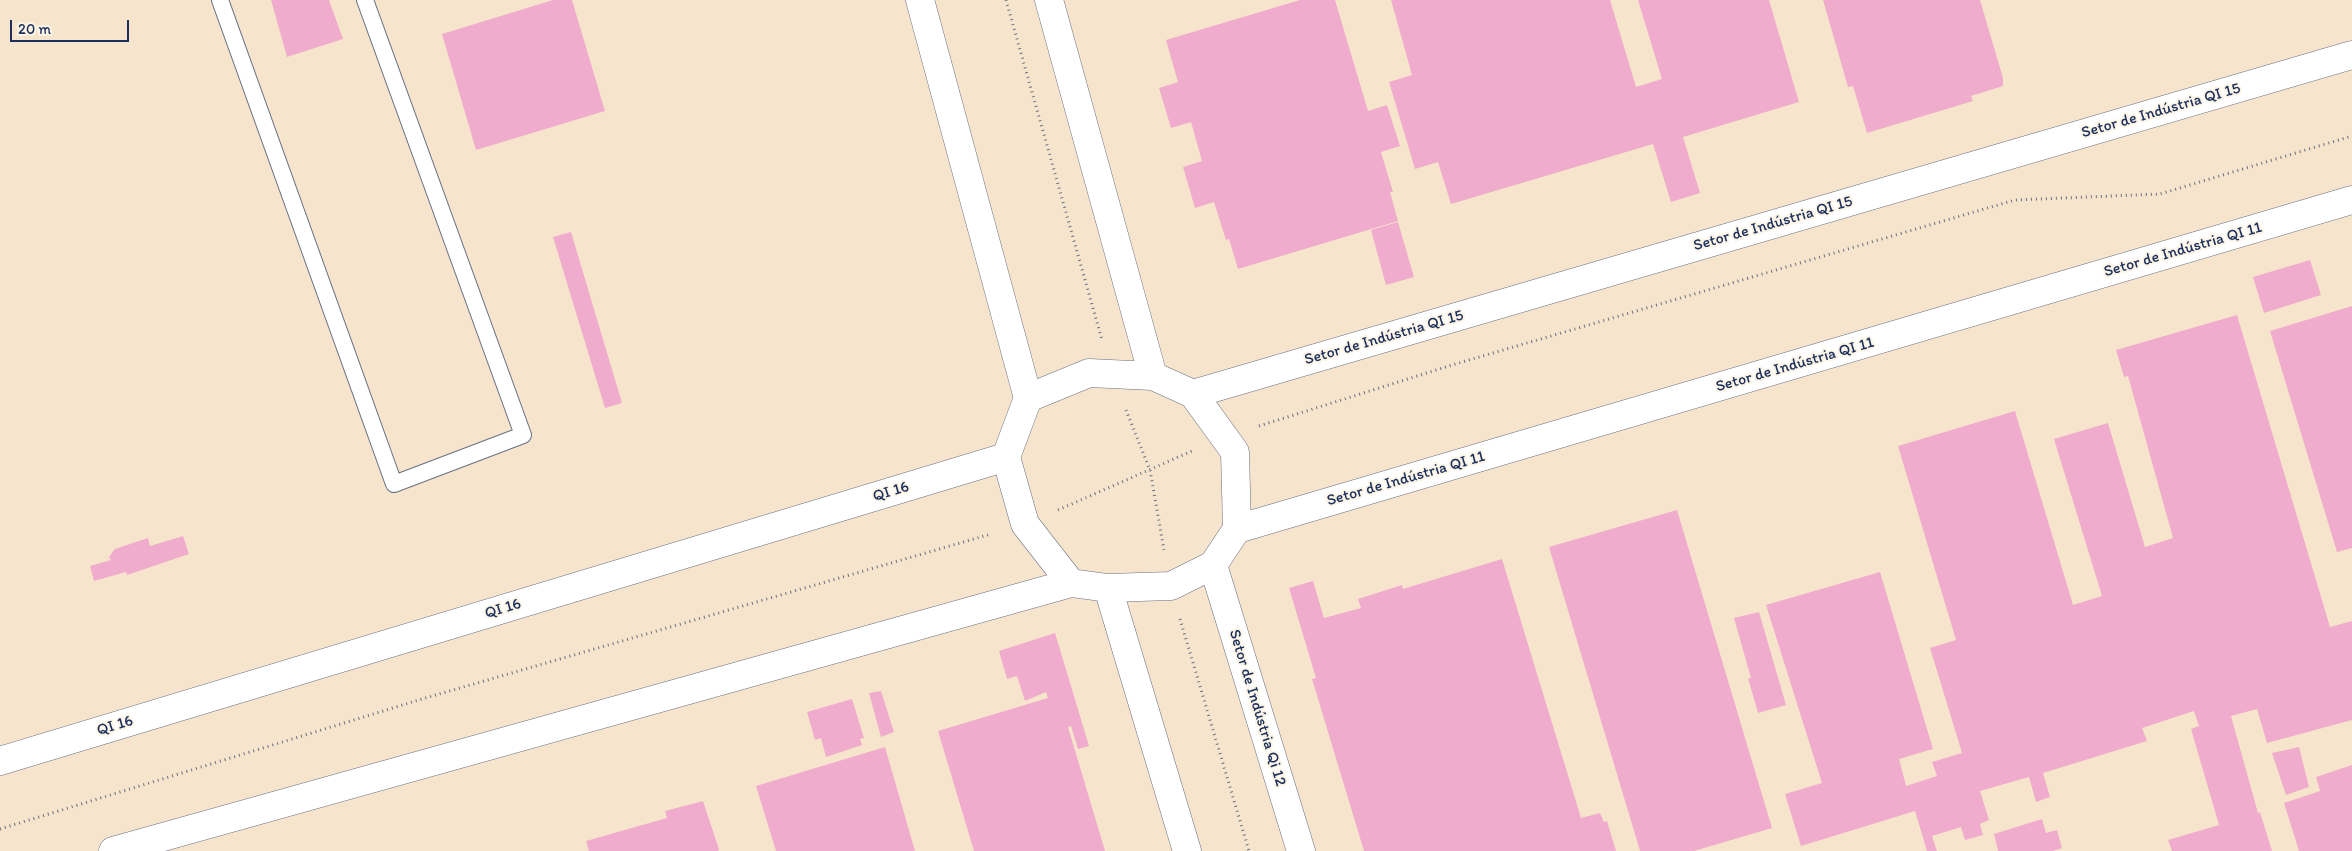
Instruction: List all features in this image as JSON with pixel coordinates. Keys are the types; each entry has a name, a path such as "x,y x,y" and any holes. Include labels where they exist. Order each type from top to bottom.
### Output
{"street":[{"path":"920,0 1028,398 1006,457 1025,524 1071,583"},
{"path":"1049,0 1153,376"},
{"name":"Setor de Indústria QI 15","path":"1193,394 2352,55"},
{"name":"Setor de Indústria QI 11","path":"1237,529 2352,200"},
{"path":"113,851 1071,583 1108,588 1171,586 1214,565 1237,529 1235,452 1193,394 1153,376 1089,373 1028,398"},
{"name":"QI 16","path":"0,761 1006,457"},
{"name":"Setor de Indústria Qi 12","path":"1214,565 1301,851"},
{"path":"1108,588 1187,851"}],"lane":[{"path":"220,0 394,484 522,435 365,0"}],"path":[{"path":"1006,0 1112,375 1150,470 1171,586 1249,851"},
{"path":"0,829 422,699 1025,524 1224,437 1461,363 2015,200 2160,194 2352,136"}],"building":[{"path":"271,0 329,0 343,39 287,57"},
{"path":"553,0 572,0 605,111 476,150 442,34"},
{"path":"1300,0 1335,0 1368,111 1387,105 1400,146 1381,152 1393,192 1390,192 1398,221 1238,269 1229,239 1226,240 1214,202 1195,208 1183,167 1202,161 1191,122 1171,128 1159,88 1178,82 1166,40"},
{"path":"1391,0 1610,0 1636,87 1662,79 1638,0 1769,0 1799,102 1683,137 1700,193 1671,202 1653,144 1451,204 1438,162 1415,169 1389,82 1412,75"},
{"path":"1823,0 1980,0 2003,78 2003,86 1971,96 1973,101 1867,133 1853,86 1848,87"},
{"path":"1398,222 1414,277 1386,285 1371,230"},
{"path":"571,232 622,403 605,408 553,237"},
{"path":"2310,260 2321,295 2264,313 2253,277"},
{"path":"2352,306 2352,548 2337,552 2270,331"},
{"path":"2237,315 2330,627 2352,621 2352,720 2267,743 2257,709 2231,716 2258,813 2260,812 2272,851 2172,851 2168,840 2219,825 2191,729 2199,726 2194,711 2142,728 2147,741 2043,773 2050,797 2036,802 2029,777 1980,791 1989,820 1980,824 1983,835 1965,840 1961,827 1932,836 1937,851 1927,851 1915,811 1801,846 1785,794 1822,783 1766,605 1880,572 1933,749 1899,759 1906,786 1937,776 1932,762 1962,753 1930,648 1956,640 1898,446 2015,411 2073,605 2102,596 2054,439 2108,423 2145,547 2173,538 2128,376 2124,377 2116,350"},
{"path":"1677,510 1772,828 1694,851 1640,851 1549,547"},
{"path":"183,536 189,554 127,575 126,572 94,581 90,566 111,560 109,557 115,549 148,538 150,546"},
{"path":"1502,559 1581,818 1600,813 1604,822 1607,821 1616,851 1364,851 1312,679 1316,678 1289,588 1313,581 1324,618 1361,608 1358,599 1402,585 1403,589"},
{"path":"1759,612 1786,705 1758,713 1748,678 1751,678 1734,618"},
{"path":"1055,633 1089,746 1078,749 1071,726 1068,727 1105,851 974,851 938,731 1048,698 1046,692 1025,701 1017,676 1007,679 999,651"},
{"path":"881,691 894,732 881,737 869,693"},
{"path":"852,699 864,738 860,739 862,745 826,757 821,738 815,740 807,712"},
{"path":"885,747 915,851 776,851 756,786"},
{"path":"2299,747 2309,787 2286,795 2272,753"},
{"path":"2352,765 2352,851 2299,851 2284,803 2320,791 2316,777"},
{"path":"703,801 719,849 718,851 589,851 586,841 667,818 665,811"},
{"path":"2042,819 2046,833 2057,830 2062,848 2053,851 1998,851 1994,834"}]}
